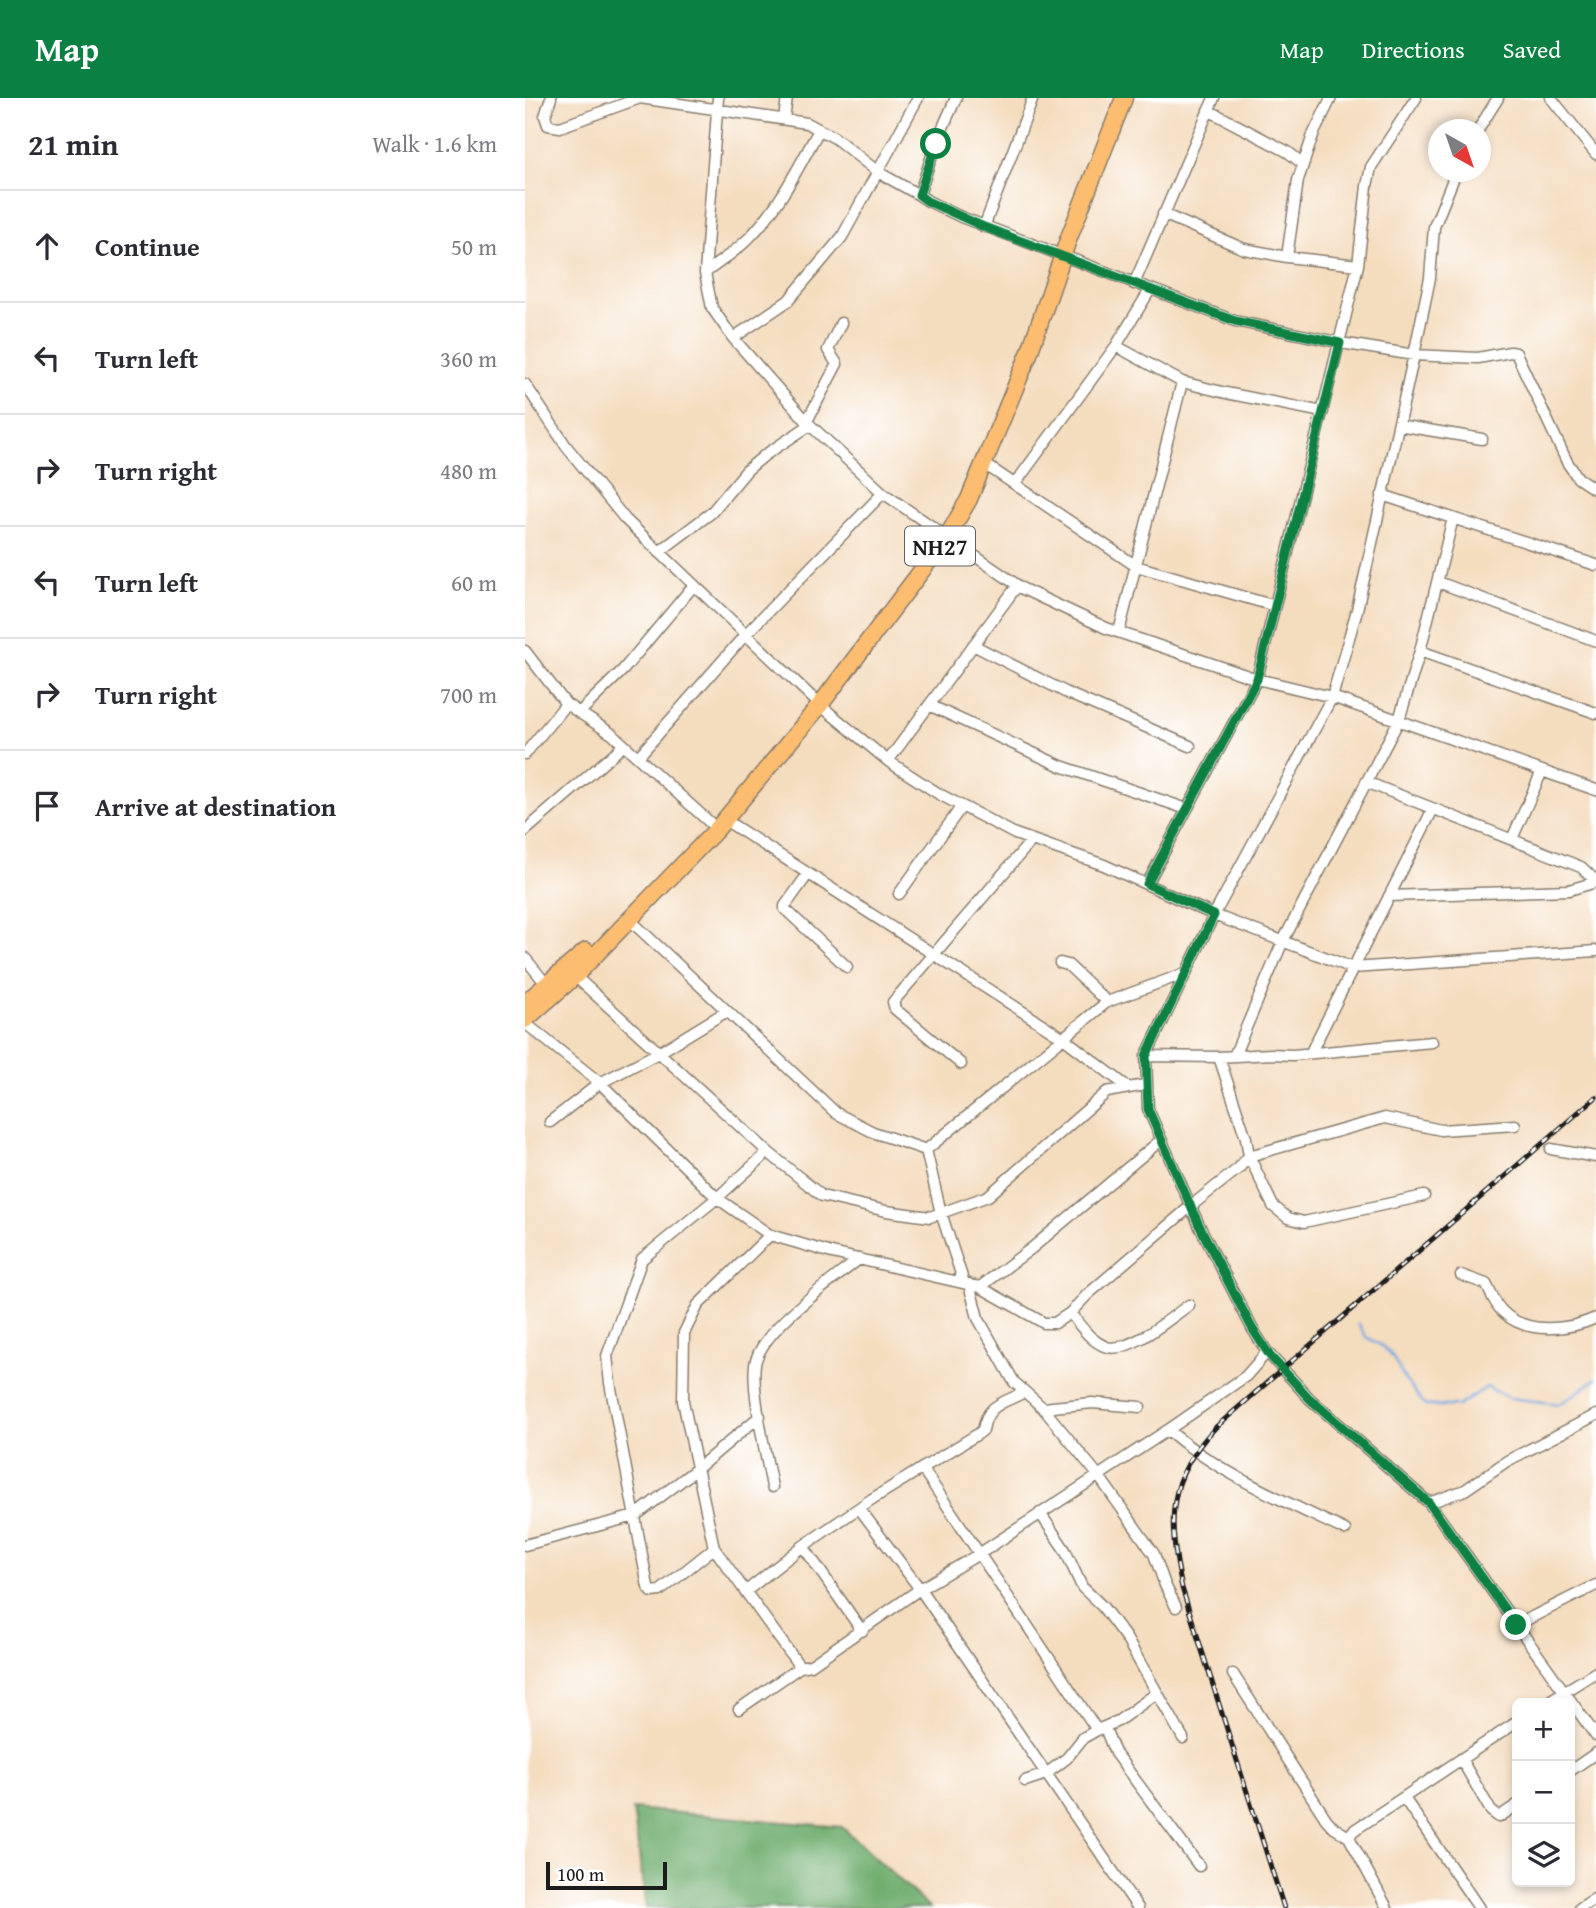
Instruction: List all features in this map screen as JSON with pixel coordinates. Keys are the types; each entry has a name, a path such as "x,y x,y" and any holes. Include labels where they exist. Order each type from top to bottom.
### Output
{"highway":[{"name":"NH27","path":"525,1022 575,976 721,825 820,705 947,537 969,499 1029,354 1063,256 1124,98"},
{"name":"NH27","path":"525,1003 605,934 629,919"}],"street":[{"path":"551,98 545,116 548,125 560,127 640,98 718,103 807,123 835,138 878,172 927,201 984,227 1235,321 1414,355 1478,358 1516,353 1567,462 1578,478 1596,490"},
{"path":"784,119 787,98"},
{"path":"733,338 788,301 842,237 918,98"},
{"path":"919,195 936,144 956,98"},
{"path":"984,227 1033,98"},
{"path":"1134,284 1214,98"},
{"path":"1287,257 1303,164 1313,135 1331,98"},
{"path":"1147,884 1257,679 1358,265 1371,167 1416,98"},
{"path":"1485,119 1498,98"},
{"path":"1551,98 1596,154"},
{"path":"718,103 705,273 712,308 733,338 808,423 883,493 1017,586 1119,632 1257,679 1332,697 1596,790"},
{"path":"1208,110 1288,152 1303,164"},
{"path":"705,273 747,240 769,216 820,130"},
{"path":"1452,182 1434,227 1430,278 1414,355 1357,611 1332,697 1214,915 1186,973 1146,1056 1145,1085 1148,1109 1191,1206 1267,1352 1310,1399 1429,1503 1596,1736"},
{"path":"1163,214 1244,249 1358,265"},
{"path":"1015,484 1115,346 1150,290"},
{"path":"659,552 711,513 756,462 808,423 837,363 828,350 841,323"},
{"path":"1115,346 1182,382 1323,412"},
{"path":"1119,632 1182,382"},
{"path":"525,384 583,467 625,519 659,552 820,705 888,761 962,806 1015,834 1104,864 1214,915 1353,968 1596,951"},
{"path":"1398,425 1482,439"},
{"path":"983,463 1136,566 1275,606"},
{"path":"638,757 745,635 883,493"},
{"path":"1383,495 1596,565"},
{"path":"1234,1056 1283,941 1399,720 1420,652 1453,518"},
{"path":"1438,582 1596,641"},
{"path":"579,713 624,670 694,585"},
{"path":"888,761 1017,586"},
{"path":"973,645 1069,694 1190,746"},
{"path":"1420,652 1596,713"},
{"path":"527,657 566,704 624,745 721,825 808,874 1062,1037 1129,1088"},
{"path":"525,754 566,704"},
{"path":"929,705 1061,766 1188,809"},
{"path":"525,831 624,745"},
{"path":"1511,839 1542,771"},
{"path":"1366,782 1581,867 1596,881 1569,890 1389,896"},
{"path":"899,894 962,806"},
{"path":"1311,1052 1433,809"},
{"path":"961,1064 895,1009 894,1002 1032,840"},
{"path":"808,874 785,909 847,967"},
{"path":"629,919 836,1113 873,1132 926,1150"},
{"path":"525,958 547,985"},
{"path":"1059,963 1068,965 1107,1002"},
{"path":"926,1150 1107,1002 1186,973"},
{"path":"575,976 768,1152 822,1196 886,1211 930,1217 988,1196 1107,1092 1145,1085"},
{"path":"550,1122 600,1083 660,1052 727,1011"},
{"path":"525,1022 600,1083 717,1198 770,1235 971,1285 1044,1323 1055,1323 1070,1314 1087,1295 1239,1168 1249,1156 1385,1118 1441,1130 1515,1125"},
{"path":"1146,1056 1293,1055 1432,1042"},
{"path":"1219,1057 1246,1138 1249,1156 1273,1206 1288,1218 1304,1222 1424,1196"},
{"path":"971,1285 1032,1248 1161,1140"},
{"path":"1551,1149 1596,1157"},
{"path":"926,1150 941,1213 971,1285 978,1318 1014,1382 1042,1408 1098,1475 1154,1554 1165,1585 1177,1607"},
{"path":"713,1548 660,1591 652,1592 647,1587 607,1356 642,1259 768,1152"},
{"path":"770,1235 698,1304 684,1333 683,1401 713,1548 800,1667"},
{"path":"772,1487 760,1416 755,1360 777,1327 859,1259"},
{"path":"1461,1275 1486,1284 1499,1309 1529,1325 1555,1328 1579,1326 1596,1318"},
{"path":"1070,1314 1090,1337 1106,1347 1119,1348 1133,1343 1189,1305"},
{"path":"739,1709 800,1667 811,1665 862,1632 920,1589 1168,1430 1246,1376 1267,1352"},
{"path":"745,1592 803,1546 983,1430 985,1419 993,1406 1025,1392"},
{"path":"1042,1408 1092,1403 1140,1407"},
{"path":"1429,1503 1465,1490 1507,1461 1596,1415"},
{"path":"525,1545 635,1516 760,1416"},
{"path":"1168,1430 1201,1456 1266,1492 1345,1530"},
{"path":"922,1468 1115,1753 1199,1866"},
{"path":"859,1508 920,1589 1138,1908"},
{"path":"1040,1513 1065,1550 1082,1587 1126,1638 1183,1738"},
{"path":"803,1546 862,1632"},
{"path":"1516,1625 1596,1585"},
{"path":"1554,1698 1596,1672"},
{"path":"1233,1674 1326,1818 1334,1828 1349,1837 1387,1908"},
{"path":"1025,1781 1046,1774 1067,1758 1083,1738 1118,1721 1157,1693"},
{"path":"1349,1837 1353,1831 1512,1725"},
{"path":"1575,1768 1596,1754"},
{"path":"1461,1759 1491,1811 1499,1817 1512,1808"},
{"path":"1404,1798 1479,1908"},
{"path":"1580,1908 1596,1898"}],"green space":[{"path":"633,1809 842,1827 930,1908 646,1908"}],"waterway":[{"path":"1358,1324 1365,1336 1392,1356 1405,1380 1426,1406 1458,1406 1487,1387 1509,1398 1560,1404 1596,1379"}],"railway":[{"path":"1284,1908 1182,1588 1173,1522 1179,1483 1199,1446 1216,1427 1596,1097"}],"route":[{"path":"936,144 919,195 927,201 984,227 1235,321 1340,343 1257,679 1147,884 1214,915 1146,1056 1148,1109 1199,1225 1252,1328 1270,1356 1310,1399 1429,1503 1516,1625"}]}
